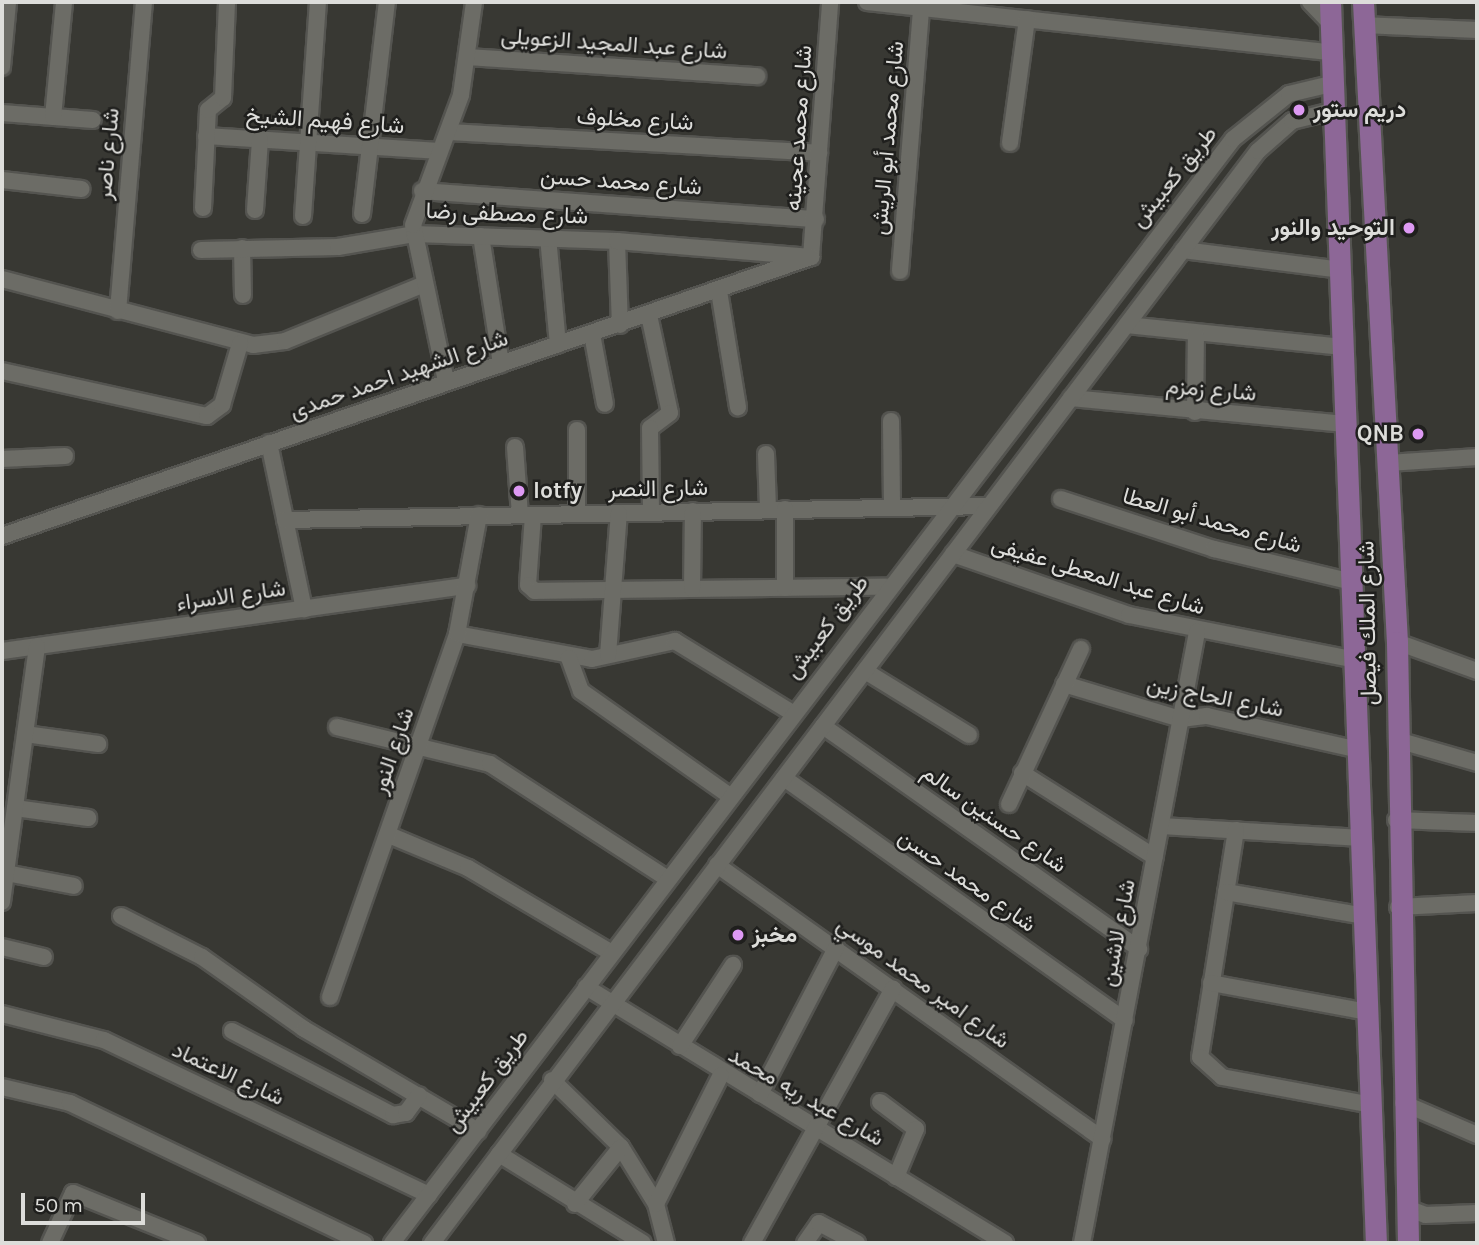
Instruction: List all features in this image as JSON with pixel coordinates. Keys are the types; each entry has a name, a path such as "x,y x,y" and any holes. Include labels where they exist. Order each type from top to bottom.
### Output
{"main road":[{"name":"شارع الملك فيصل","path":"1329,2 1335,83 1348,424 1376,1243"},
{"name":"شارع الملك فيصل","path":"1363,2 1390,463 1397,642 1396,820 1408,1243"}],"street":[{"path":"2,66 8,2"},
{"path":"53,117 64,2"},
{"name":"شارع ناصر","path":"118,311 144,2"},
{"path":"203,208 208,110 223,98 227,2"},
{"path":"303,216 318,2"},
{"path":"362,214 387,2"},
{"path":"446,381 414,234 422,191 449,132 468,57 474,2"},
{"name":"شارع محمد عجينه","path":"811,257 816,219 830,2"},
{"path":"867,2 921,8 966,7 1027,19 1333,53"},
{"path":"1310,2 1331,24"},
{"name":"شارع محمد أبو الريش","path":"900,271 921,8"},
{"path":"1010,143 1027,19"},
{"path":"1364,25 1477,30"},
{"name":"شارع عبد المجيد الزعويلى","path":"468,57 757,76"},
{"name":"طريق كعبيش","path":"392,1243 886,587 1118,284 1250,121 1289,94 1335,83"},
{"path":"436,1242 552,1080 613,1004 1273,134 1292,121 1336,110"},
{"path":"2,113 93,121"},
{"name":"شارع مخلوف","path":"449,132 819,153"},
{"name":"شارع فهيم الشيخ","path":"206,136 440,150"},
{"path":"255,210 260,140"},
{"path":"2,180 81,189"},
{"name":"شارع محمد حسن","path":"422,191 816,219"},
{"name":"شارع مصطفى رضا","path":"201,250 338,247 414,234 548,237 811,257"},
{"path":"481,236 501,364"},
{"path":"548,237 558,345"},
{"path":"617,241 620,325"},
{"path":"242,248 243,295"},
{"path":"1183,250 1342,270"},
{"name":"شارع الشهيد احمد حمدى","path":"2,536 446,381 719,291 811,257"},
{"path":"2,279 240,344 285,341 425,284"},
{"path":"1118,284 1143,303"},
{"path":"719,291 738,407"},
{"path":"649,315 670,413 650,428 652,512"},
{"path":"1127,325 1196,335 1345,347"},
{"path":"592,334 605,404"},
{"path":"1195,412 1196,335"},
{"path":"2,371 206,416 222,405 240,344"},
{"name":"شارع زمزم","path":"1071,398 1195,412 1348,424"},
{"path":"891,421 891,507"},
{"path":"577,430 577,514"},
{"path":"269,443 304,609"},
{"path":"515,447 526,515 528,585 535,591 886,587"},
{"path":"766,454 768,509"},
{"path":"2,459 65,456"},
{"path":"1390,463 1477,457"},
{"name":"شارع محمد أبو العطا","path":"1061,499 1214,549 1353,582"},
{"name":"شارع النصر","path":"285,520 989,506"},
{"path":"785,509 785,588"},
{"path":"692,589 693,511"},
{"path":"608,655 619,513"},
{"name":"شارع النور","path":"330,997 389,835 457,634 479,515"},
{"name":"شارع عبد المعطى عفيفى","path":"953,554 1062,594 1197,632 1356,660"},
{"name":"شارع الاسراء","path":"2,651 467,586"},
{"name":"شارع لاشين","path":"1082,1243 1197,632"},
{"path":"457,634 569,658 608,655 675,641 791,712"},
{"path":"1397,642 1477,671"},
{"path":"2,902 37,646"},
{"path":"1009,804 1081,649"},
{"path":"569,658 581,691 730,796"},
{"path":"865,671 969,735"},
{"name":"شارع الحاج زين","path":"1064,684 1181,719 1207,716 1359,750"},
{"name":"شارع حسنين سالم","path":"823,726 1139,949"},
{"path":"337,727 503,770 668,879"},
{"path":"25,734 98,744"},
{"path":"1396,740 1477,763"},
{"path":"1022,773 1156,857"},
{"name":"شارع محمد حسن","path":"784,778 1125,1020"},
{"path":"15,808 88,818"},
{"path":"1396,820 1477,823"},
{"path":"1161,826 1362,838"},
{"path":"1236,830 1199,1057 1207,1070 1371,1105"},
{"path":"389,835 468,867 612,953"},
{"name":"شارع امير محمد موسي","path":"717,865 1102,1139"},
{"path":"6,873 74,886"},
{"path":"1226,892 1365,916"},
{"path":"1398,907 1477,903"},
{"path":"121,916 202,957 293,1022 478,1131"},
{"path":"2,947 44,957"},
{"path":"760,1094 836,948"},
{"path":"680,1046 733,965"},
{"path":"1210,982 1368,1012"},
{"name":"شارع عبد ريه محمد","path":"586,987 721,1075 760,1094 1005,1243"},
{"path":"752,1243 893,989"},
{"name":"شارع الاعتماد","path":"2,1014 104,1040 429,1195"},
{"path":"232,1031 393,1115 406,1113 419,1096"},
{"path":"656,1204 721,1075"},
{"path":"552,1080 621,1147 656,1204 666,1243"},
{"path":"2,1087 70,1103 364,1243"},
{"path":"880,1102 916,1129 896,1177"},
{"path":"1403,1103 1477,1135"},
{"path":"575,1204 621,1147"},
{"path":"499,1154 575,1204 643,1243"},
{"path":"50,1243 73,1193 179,1240 197,1243"},
{"path":"1407,1208 1425,1215 1477,1213"},
{"path":"805,1243 819,1223 857,1243"},
{"path":"972,1243 980,1228"}],"place":[{"name":"دريم ستور","path":"1299,110"},
{"name":"التوحيد والنور","path":"1409,228"},
{"name":"QNB","path":"1418,434"},
{"name":"lotfy","path":"519,491"},
{"name":"مخبز","path":"738,935"}]}
